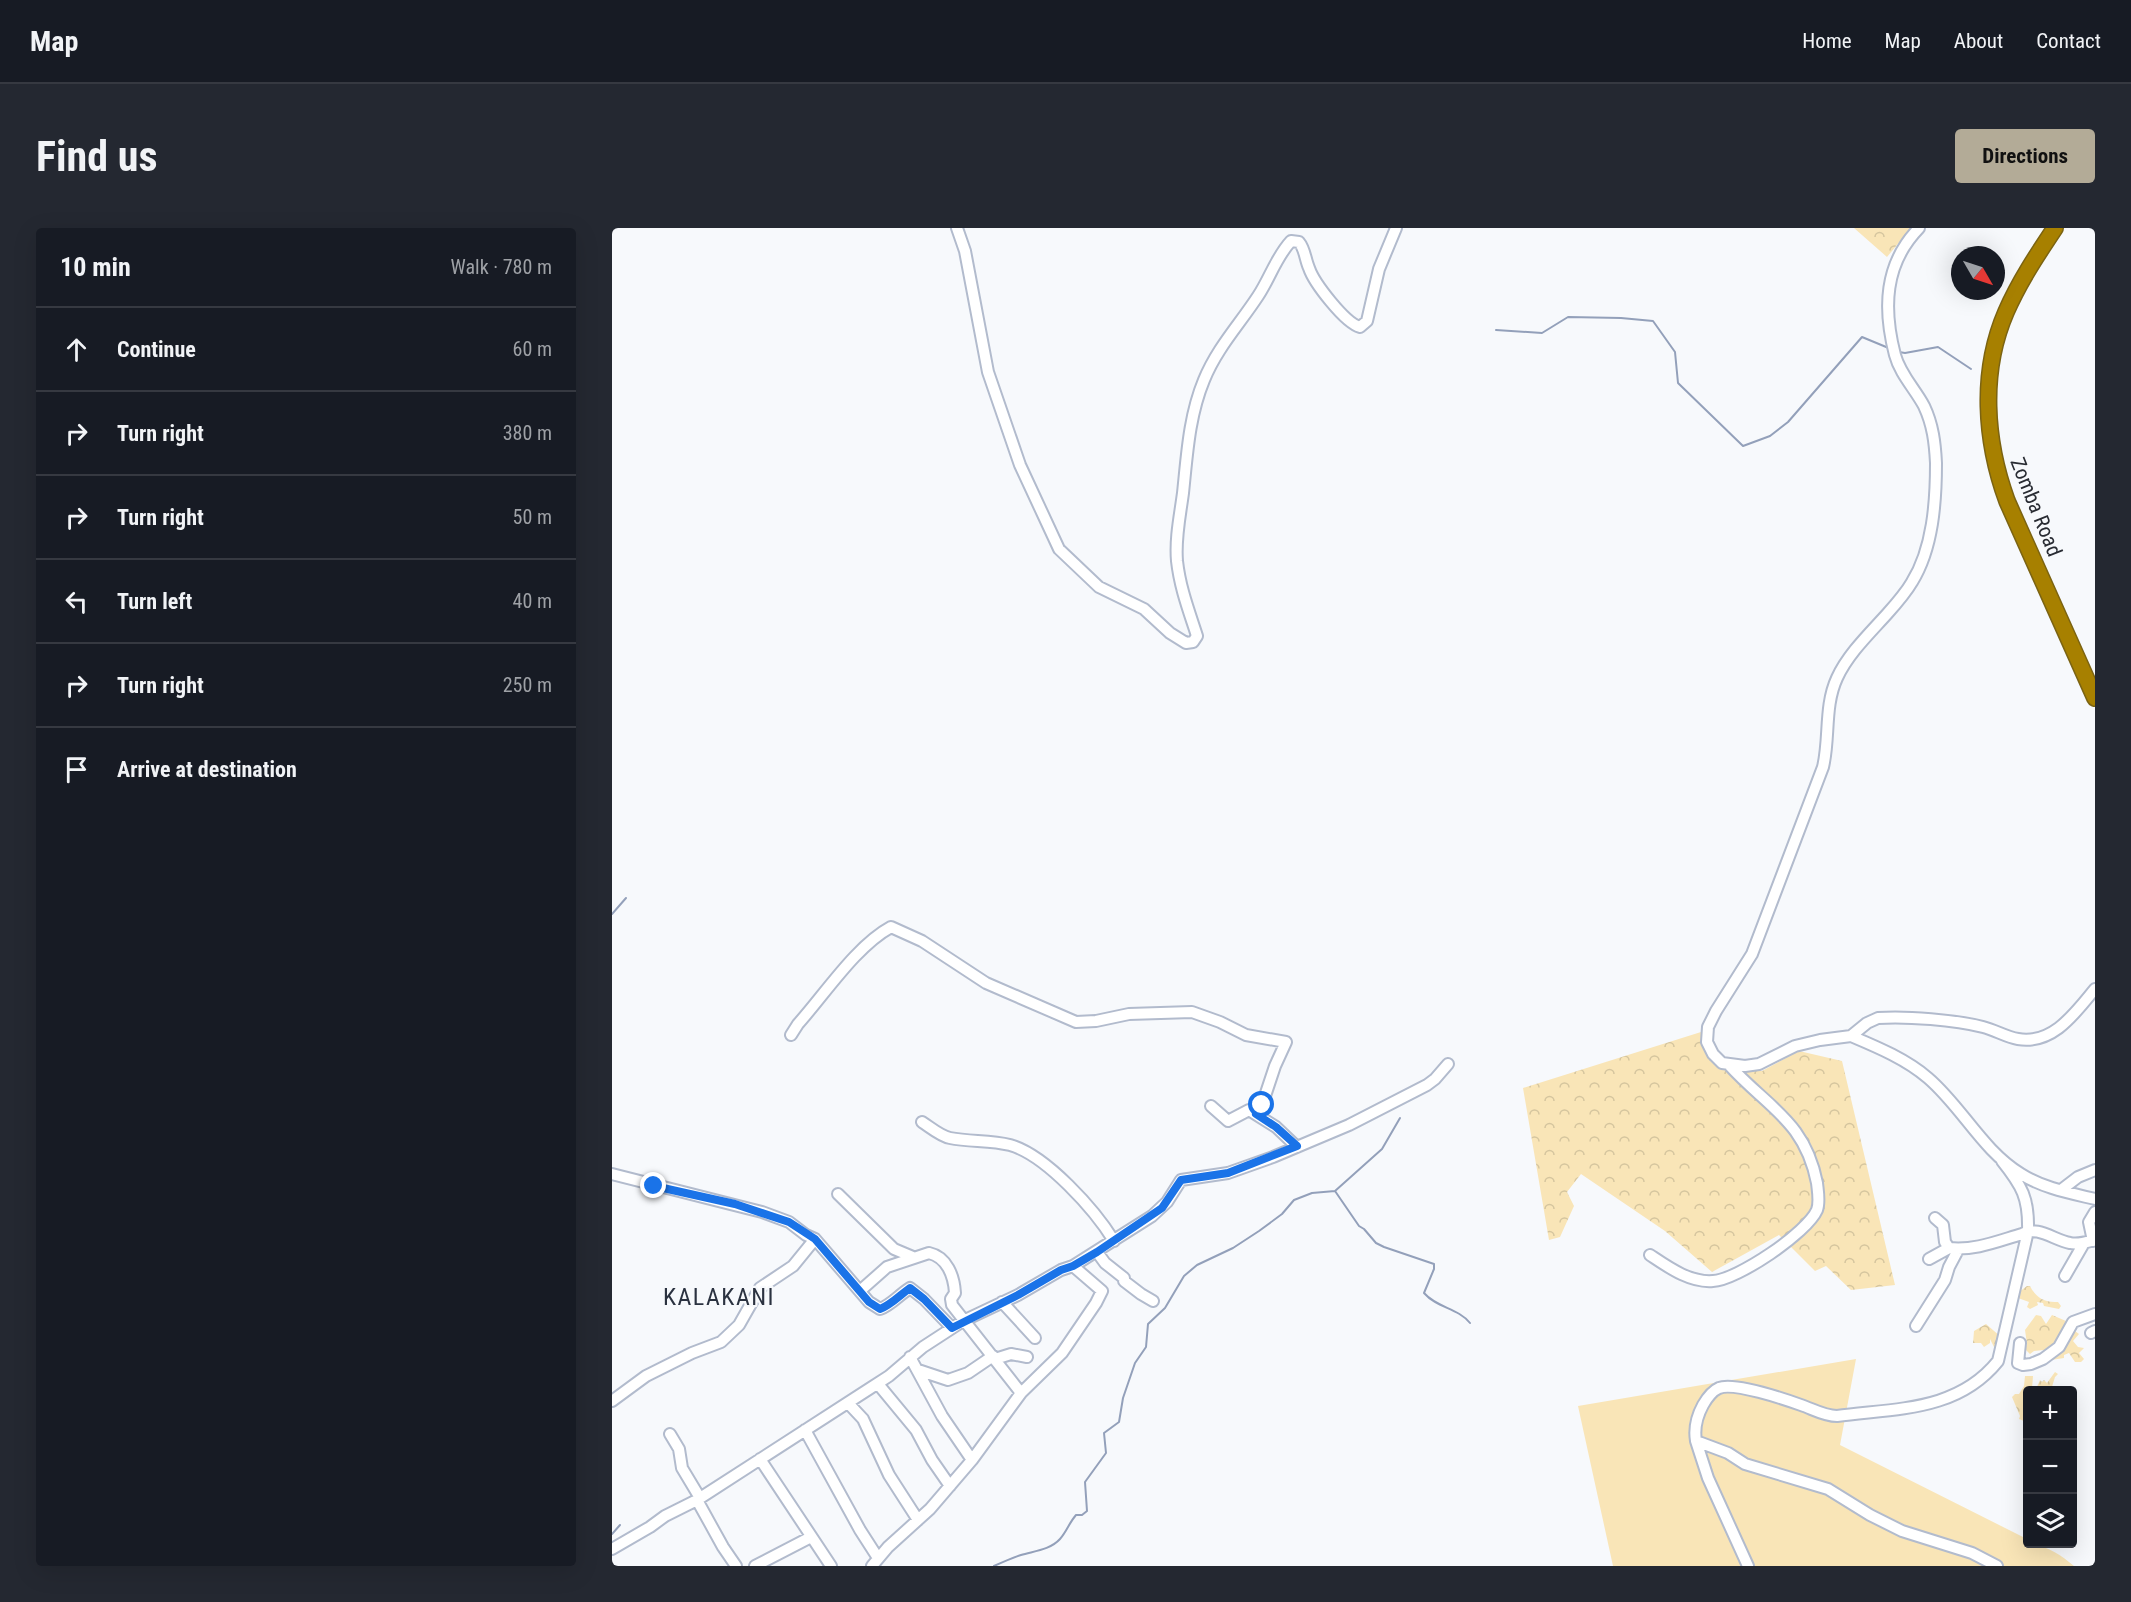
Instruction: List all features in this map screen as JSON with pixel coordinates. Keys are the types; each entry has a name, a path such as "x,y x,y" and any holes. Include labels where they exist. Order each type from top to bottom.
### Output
{"highway":[{"name":"Zomba Road","path":"2055,228 2005,313 1995,347 1989,395 1991,442 1998,477 2007,501 2095,698"}],"street":[{"path":"957,228 966,251 988,372 1020,465 1059,549 1099,587 1144,609 1170,633 1186,643 1193,642 1197,636 1182,593 1177,560 1178,521 1189,429 1203,382 1217,353 1263,289 1285,247 1291,241 1299,242 1303,247 1309,270 1340,314 1354,326 1364,325 1386,248 1396,228"},
{"path":"1919,228 1907,241 1899,257 1887,300 1887,319 1895,354 1906,379 1924,406 1934,435 1935,495 1927,549 1912,583 1850,657 1834,685 1830,700 1829,735 1823,767 1752,954 1708,1027 1707,1042 1722,1063 1729,1065 1759,1064 1795,1046 1851,1036 1872,1020 1885,1018 1973,1025 2016,1038 2035,1039 2056,1030 2070,1018 2095,989"},
{"path":"791,1035 860,951 891,927 922,941 986,983 1076,1022 1096,1021 1129,1014 1192,1012 1214,1019 1246,1035 1286,1042 1262,1105 1256,1114"},
{"path":"1748,1566 1708,1478 1696,1441 1696,1422 1709,1395 1722,1387 1738,1387 1827,1416 1925,1406 1950,1397 1987,1373 1998,1361 2028,1231 2029,1215 2024,1190 2002,1161 1929,1078 1894,1056 1851,1036"},
{"path":"612,1549 665,1516 698,1499 878,1384 910,1357 963,1321 1073,1266 1114,1241 1162,1208 1181,1180 1228,1173 1349,1125 1414,1093 1435,1079 1448,1064"},
{"path":"1650,1255 1673,1270 1697,1280 1724,1279 1779,1248 1810,1221 1817,1210 1819,1200 1817,1182 1806,1145 1787,1120 1747,1086 1729,1065"},
{"path":"1211,1106 1228,1121 1249,1110 1276,1127 1297,1146"},
{"path":"922,1122 948,1138 984,1140 1023,1150 1068,1183 1104,1224 1114,1241"},
{"path":"2002,1161 2033,1181 2095,1199"},
{"path":"2061,1190 2078,1177 2095,1170"},
{"path":"612,1174 762,1212 789,1222 815,1239 869,1302 880,1309 890,1305 893,1299 910,1288 952,1328"},
{"path":"838,1194 894,1249 913,1257"},
{"path":"2065,1276 2091,1241 2089,1222 2095,1212"},
{"path":"1935,1218 1943,1225 1945,1242 1953,1249"},
{"path":"1929,1258 1953,1249 1974,1248 2028,1231 2070,1243 2091,1241"},
{"path":"612,1401 646,1376 722,1342 739,1325 760,1288 793,1266 815,1239"},
{"path":"1916,1326 1946,1280 1953,1249"},
{"path":"861,1290 887,1267 929,1252 937,1254 946,1264 954,1282 955,1293 951,1299 952,1305 1021,1393"},
{"path":"1097,1252 1105,1263 1124,1278 1124,1281 1153,1301"},
{"path":"805,1430 875,1562 950,1486 1021,1393 1062,1353 1096,1303 1102,1291 1073,1266"},
{"path":"1002,1302 1035,1338"},
{"path":"2020,1343 2018,1363 2031,1364 2060,1347 2073,1322 2095,1314"},
{"path":"918,1370 948,1380 968,1373 994,1357 1011,1354 1027,1357"},
{"path":"910,1357 942,1416 972,1460"},
{"path":"878,1384 916,1430 932,1460 950,1486"},
{"path":"848,1403 864,1419 889,1475 918,1520"},
{"path":"670,1434 679,1449 682,1468 723,1547 736,1566"},
{"path":"1696,1441 1728,1453 1745,1464 1828,1489 1870,1515 1902,1531 1971,1553 1997,1566"},
{"path":"760,1459 831,1566"},
{"path":"755,1566 811,1537"}],"green space":[{"path":"1854,228 1911,228 1887,257"},
{"path":"1701,1032 1727,1069 1762,1071 1799,1051 1842,1061 1895,1285 1851,1290 1826,1266 1815,1271 1779,1235 1712,1272 1665,1231 1581,1174 1567,1192 1574,1206 1560,1237 1549,1240 1523,1088"},
{"path":"2030,1286 2041,1299 2058,1302 2061,1306 2059,1309 2037,1302 2038,1305 2030,1309 2027,1307 2029,1302 2018,1298 2019,1292"},
{"path":"2036,1315 2041,1316 2046,1324 2052,1315 2066,1321 2054,1349 2034,1351 2030,1354 2025,1349 2027,1344 2025,1330"},
{"path":"1986,1324 2001,1337 2000,1344 1994,1347 1990,1339 1990,1343 1984,1347 1981,1343 1973,1343 1974,1331"},
{"path":"2075,1327 2075,1331 2079,1334 2073,1341 2078,1347 2084,1348 2079,1353 2084,1359 2081,1362 2075,1362 2069,1353 2064,1355 2064,1358 2051,1360 2048,1356"},
{"path":"1856,1359 1840,1445 2023,1537 2023,1548 2045,1548 2074,1566 1613,1566 1578,1406"},
{"path":"2055,1372 2058,1374 2052,1386 2037,1386 2040,1380 2047,1383"},
{"path":"2025,1376 2033,1376 2032,1386 2024,1386"},
{"path":"2023,1388 2023,1421 2019,1419 2020,1416 2012,1397 2019,1394"}],"waterway":[{"path":"1496,330 1542,333 1568,317 1653,321 1675,352 1678,383 1743,446 1770,436 1788,422 1862,337 1891,349"},
{"path":"1899,352 1938,347 1971,369"},
{"path":"612,914 626,898"},
{"path":"994,1566 1052,1546 1076,1515 1082,1515 1087,1511 1085,1482 1106,1453 1104,1433 1119,1422 1123,1398 1135,1363 1146,1347 1148,1324 1165,1308 1184,1276 1197,1265 1233,1248 1259,1231 1282,1214 1294,1200 1312,1193 1335,1191 1382,1149 1400,1118"},
{"path":"1335,1191 1359,1226 1376,1243 1434,1264 1424,1293 1435,1302 1460,1314 1470,1323"},
{"path":"612,1534 620,1525"}],"district":[{"name":"KALAKANI","path":"719,1297"}],"route":[{"path":"654,1186 735,1204 789,1222 815,1239 869,1302 880,1309 890,1305 893,1299 910,1288 952,1328 1097,1252 1162,1208 1181,1180 1228,1173 1297,1146 1276,1127 1256,1114 1262,1105"}]}
